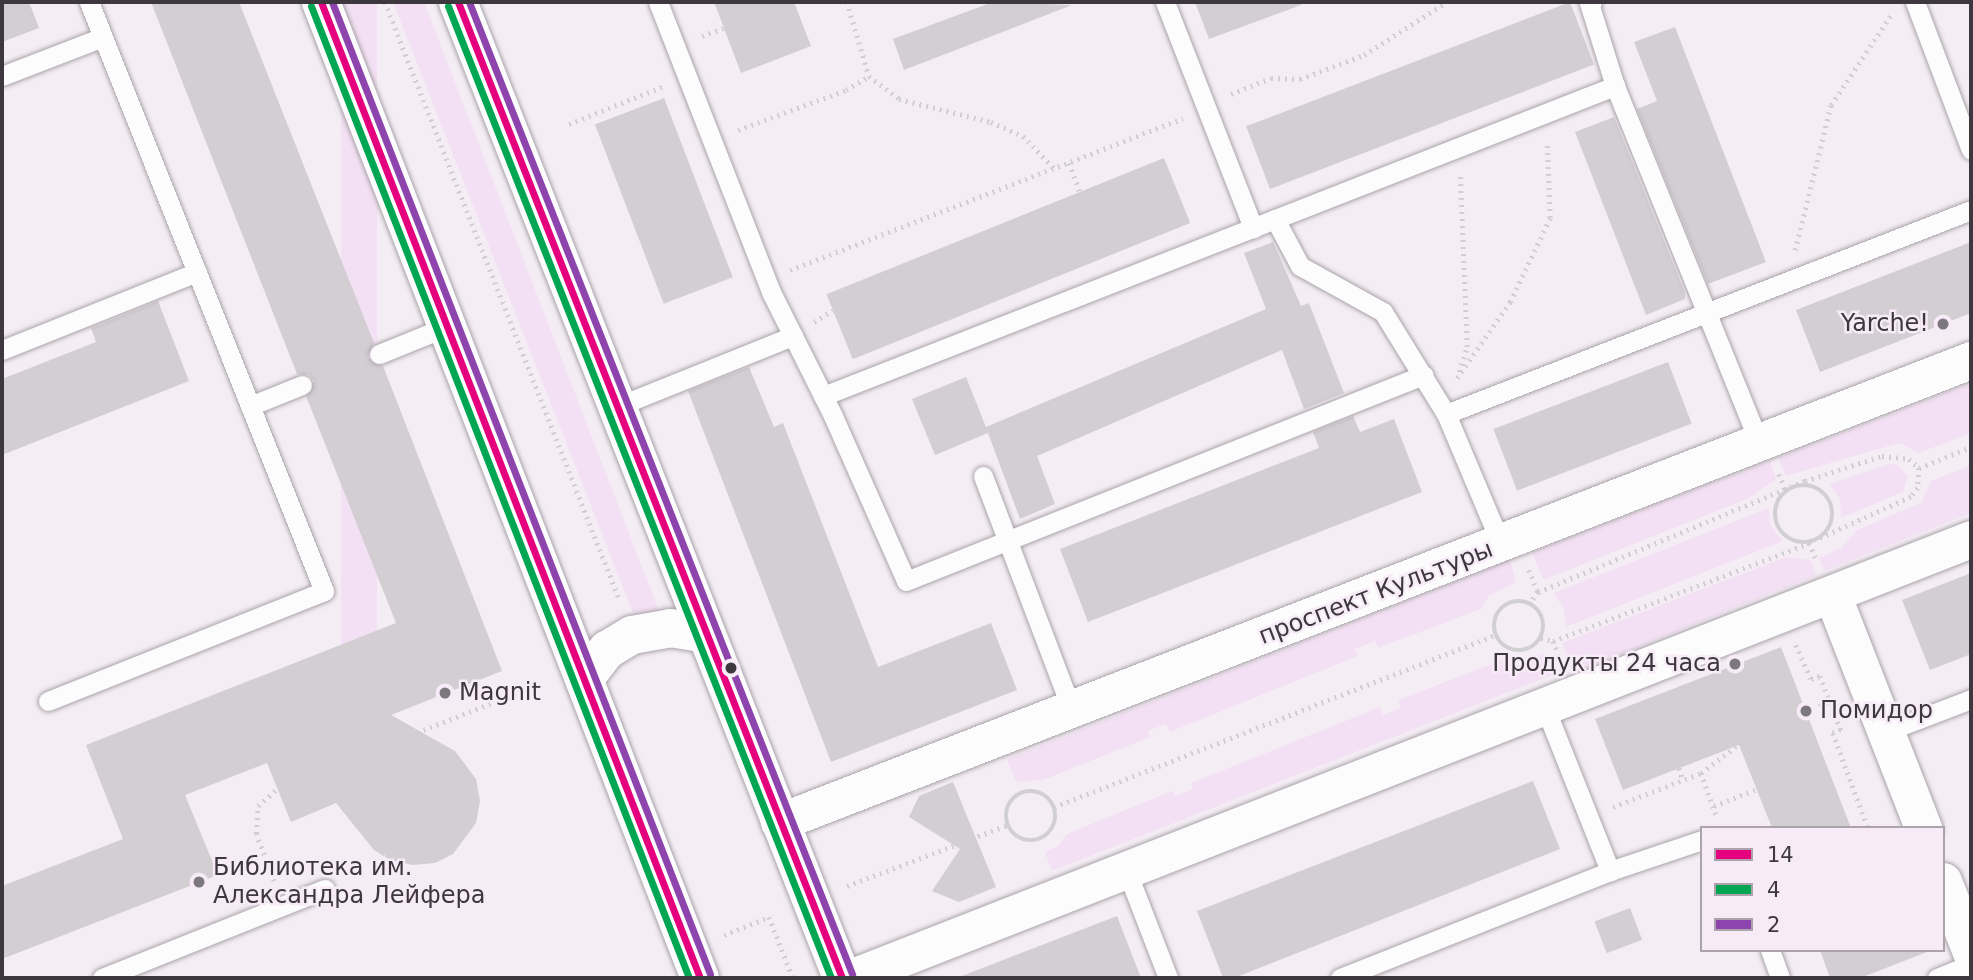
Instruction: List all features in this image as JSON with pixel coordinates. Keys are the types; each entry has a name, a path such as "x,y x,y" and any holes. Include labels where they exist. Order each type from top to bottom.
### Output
{"main road":[{"path":"321,2 700,978"},
{"path":"458,2 842,978"},
{"path":"585,678 607,650 632,635 670,628 706,634"}],"street":[{"name":"проспект Культуры","path":"779,822 1072,710 1513,552 1759,443 1971,360"},
{"path":"850,978 1971,539"},
{"path":"1832,594 1922,826"},
{"path":"1945,886 1971,952"}],"lane":[{"path":"48,701 324,591 89,2"},
{"path":"658,2 766,279 823,396 906,581 1423,374"},
{"path":"1165,2 1209,108 1253,228"},
{"path":"1592,2 1589,3 1615,86 1759,443"},
{"path":"1915,2 1971,150"},
{"path":"2,76 103,37"},
{"path":"823,396 1615,86"},
{"path":"1451,412 1971,210"},
{"path":"1275,219 1300,266 1383,312 1451,412 1513,552"},
{"path":"2,350 197,272"},
{"path":"379,354 448,326"},
{"path":"616,407 793,336"},
{"path":"250,406 302,385"},
{"path":"982,476 1005,542 1072,710"},
{"path":"1885,732 1971,699"},
{"path":"1544,705 1609,871"},
{"path":"1340,978 1609,871 1700,841"},
{"path":"1126,869 1168,978"},
{"path":"102,978 325,890"},
{"path":"1771,952 1780,978"},
{"path":"1937,978 1971,964"}],"path":[{"path":"385,2 632,635"},
{"path":"847,2 869,76 898,99 991,122 1023,136 1054,168"},
{"path":"766,279 1209,108 1222,97 1271,78 1300,79 1364,55 1447,2"},
{"path":"1788,281 1831,105 1893,13"},
{"path":"569,124 687,76"},
{"path":"712,139 846,90 869,76"},
{"path":"1451,412 1449,394 1510,302 1550,218 1545,114"},
{"path":"1458,378 1467,348 1461,147"},
{"path":"1069,163 1080,191"},
{"path":"820,319 834,310"},
{"path":"1919,468 1971,447"},
{"path":"1530,604 1538,592 1792,488 1882,456 1909,459 1919,468"},
{"path":"1541,638 1553,641 1809,543 1910,497 1918,488 1919,468"},
{"path":"1809,543 1786,536 1776,521 1779,500 1792,488 1809,486 1826,496 1833,513 1820,538"},
{"path":"1513,552 1538,592"},
{"path":"1514,602 1530,604 1543,621 1541,638 1532,648 1514,651 1496,635 1495,620 1503,607 1514,602"},
{"path":"1791,631 1811,679 1820,676 1841,730 1833,733 1867,826"},
{"path":"1054,807 1496,635"},
{"path":"1553,641 1563,667"},
{"path":"284,905 256,834 258,806 280,786 527,689"},
{"path":"1806,711 1830,702"},
{"path":"1587,817 1701,773 1739,744"},
{"path":"1679,768 1683,780"},
{"path":"1701,773 1720,826"},
{"path":"1714,806 1757,789"},
{"path":"1038,792 1054,807 1054,828 1039,840 1020,839 1008,825 1009,806 1020,794 1038,792"},
{"path":"836,891 1008,825"},
{"path":"718,937 769,917 793,978"}],"shaded area":[{"path":"341,2 377,2 377,696 341,696"},
{"path":"393,2 424,2 661,616 635,618"},
{"path":"1971,383 1971,433 1919,453 1900,443 1786,476 1778,458"},
{"path":"1770,461 1776,479 1749,498 1543,580 1532,552"},
{"path":"1889,464 1898,465 1908,476 1903,492 1841,518 1840,499 1829,484"},
{"path":"1971,465 1971,513 1824,571 1819,558 1841,548 1857,530 1921,503 1931,481"},
{"path":"1769,508 1770,525 1783,541 1566,627 1563,607 1553,593"},
{"path":"1786,557 1811,560 1816,575 1574,673 1562,643"},
{"path":"1510,560 1516,582 1489,596 1481,609 1378,648 1375,641 1355,649 1358,656 1170,732 1166,724 1148,731 1150,737 1043,780 1016,782 1007,759"},
{"path":"1544,653 1555,674 1052,871 1045,852 1058,846 1067,834 1172,791 1175,796 1192,789 1191,783 1380,707 1383,715 1401,708 1398,700 1500,661 1516,664"}],"building":[{"path":"2,2 29,2 39,28 2,42"},
{"path":"151,2 239,2 374,343 367,358 383,366 502,671 391,715 455,751 476,779 480,801 476,823 453,854 435,863 413,865 390,860 374,850 336,803 291,822 267,763 185,795 218,875 2,959 2,886 123,839 86,745 396,623 306,396 314,381 309,375 297,374"},
{"path":"714,2 794,2 811,46 741,73"},
{"path":"993,2 1072,5 904,70 893,39"},
{"path":"1195,2 1300,2 1301,5 1209,39"},
{"path":"1570,2 1594,65 1270,189 1246,126"},
{"path":"1675,27 1766,262 1708,284 1637,109 1657,101 1634,42"},
{"path":"664,98 733,277 664,304 595,125"},
{"path":"1614,117 1685,293 1685,299 1646,315 1575,132"},
{"path":"1164,158 1190,223 853,359 827,294"},
{"path":"1273,242 1301,306 1309,303 1344,393 1304,409 1282,350 1037,456 1055,504 1020,519 988,433 935,455 912,399 966,377 986,427 1266,309 1244,253"},
{"path":"1971,242 1971,313 1820,372 1796,310"},
{"path":"158,301 189,381 2,455 2,379 96,342 91,328"},
{"path":"1668,362 1692,424 1517,491 1493,429"},
{"path":"749,367 774,427 783,423 878,667 991,623 1017,690 831,762 688,391"},
{"path":"1353,416 1360,432 1394,419 1422,492 1088,622 1060,549 1319,448 1313,432"},
{"path":"1971,573 1971,654 1930,670 1902,600"},
{"path":"1781,647 1850,826 1771,826 1739,745 1623,790 1595,719"},
{"path":"1533,781 1560,849 1234,978 1223,978 1197,911"},
{"path":"953,782 996,887 959,902 932,891 960,849 909,817 919,796"},
{"path":"1630,908 1642,940 1607,953 1595,922"},
{"path":"1117,916 1141,978 962,978 962,976"},
{"path":"1821,952 1927,952 1860,978 1830,978"}],"transit line":[{"name":"14","path":"321,2 700,978"},
{"name":"2","path":"332,2 710,974"},
{"name":"14","path":"458,2 842,978"},
{"name":"2","path":"469,2 852,974"},
{"name":"4","path":"311,6 689,978"},
{"name":"4","path":"448,6 831,978"}],"place":[{"name":"Yarche!","path":"1943,324"},
{"name":"Продукты 24 часа","path":"1735,664"},
{"name":"Magnit","path":"445,693"},
{"name":"Помидор","path":"1806,711"},
{"name":"Библиотека им. Александра Лейфера","path":"199,882"}]}
